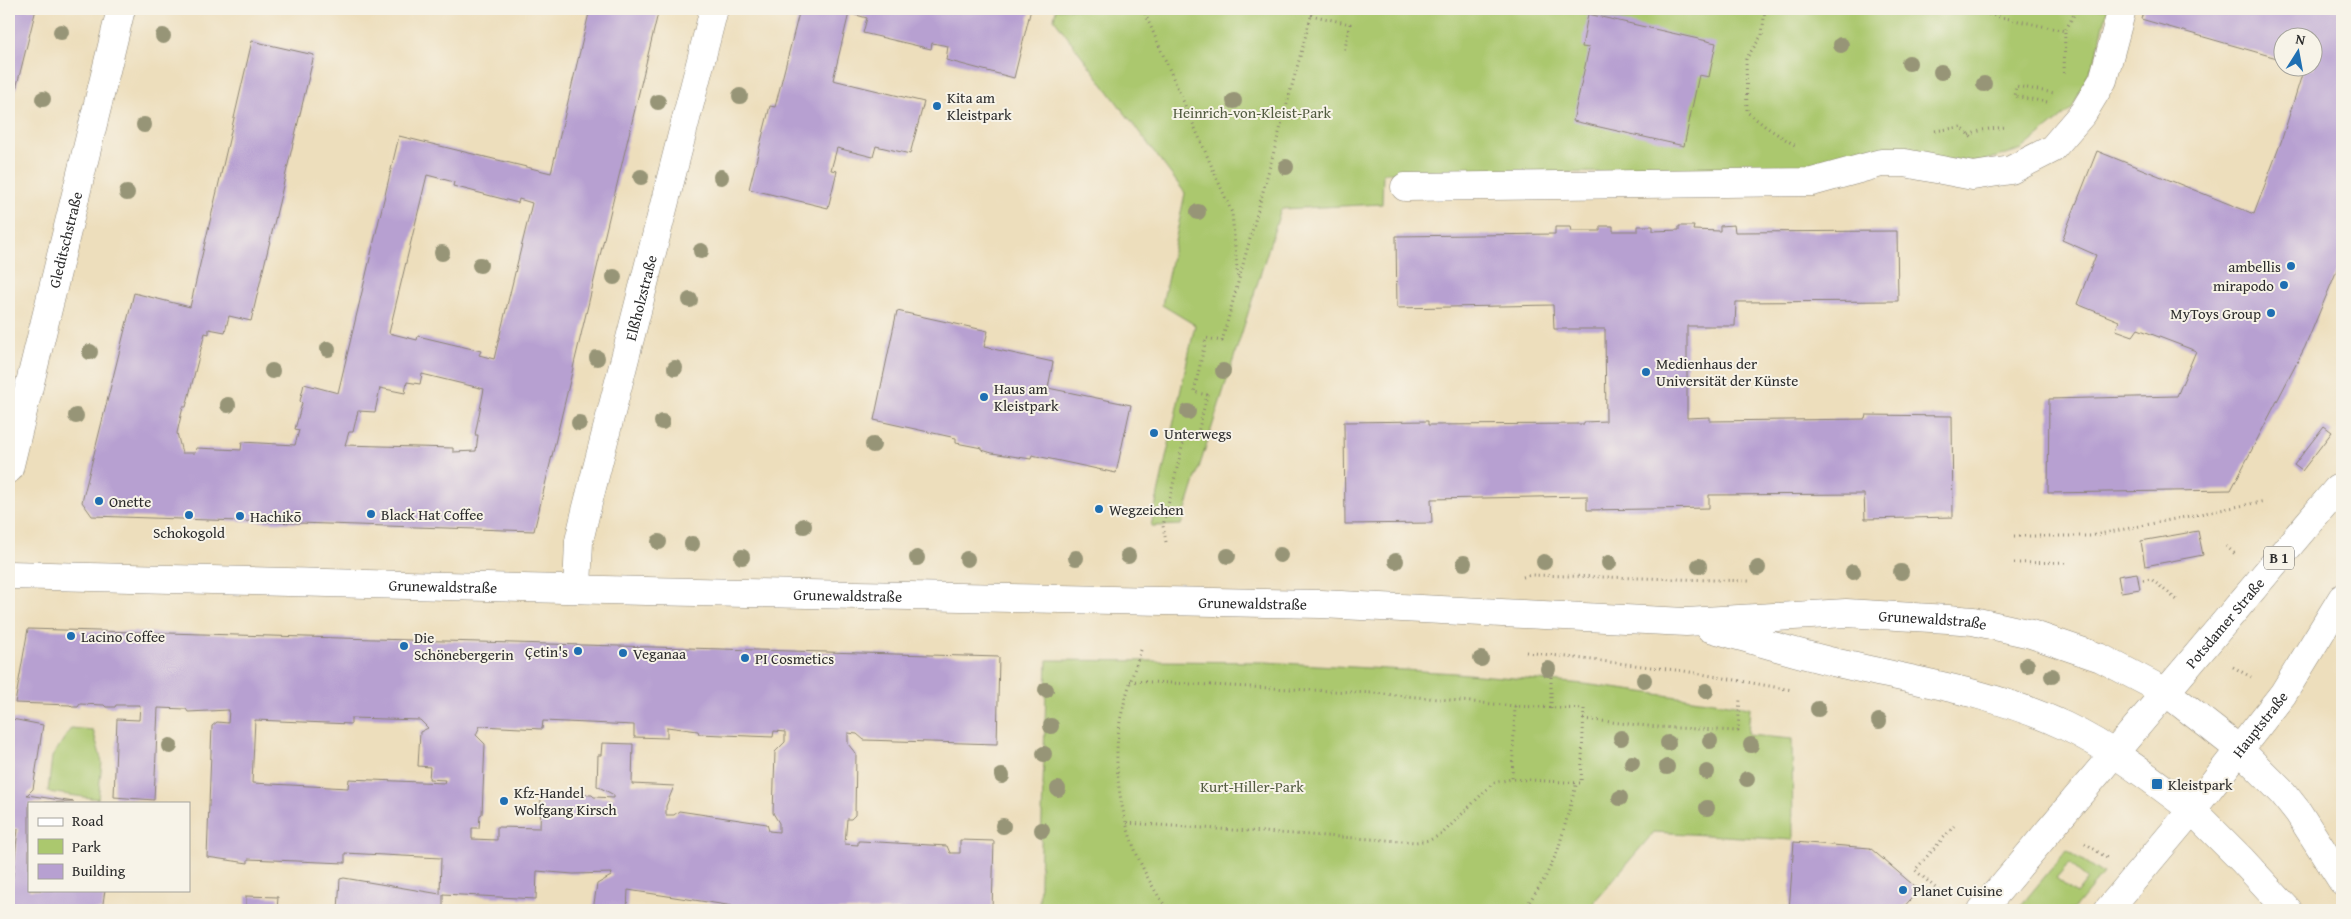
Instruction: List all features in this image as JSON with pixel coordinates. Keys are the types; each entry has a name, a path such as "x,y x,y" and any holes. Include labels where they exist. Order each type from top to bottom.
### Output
{"main road":[{"name":"Gleditschstraße","path":"9,469 121,9"},
{"name":"Elßholzstraße","path":"577,589 579,541 586,511 714,9"},
{"path":"1404,187 1812,182 1881,163 1905,163 1973,176 2011,170 2052,149 2083,113 2113,84 2122,9"},
{"name":"Potsdamer Straße","path":"2166,692 2337,489 2342,487"},
{"name":"Grunewaldstraße","path":"9,575 1020,600 1321,604 1686,622 1846,614 1972,621 2031,634 2074,648 2117,665 2166,692 2240,750 2288,799 2342,881"},
{"name":"Hauptstraße","path":"2108,910 2192,810 2291,682 2342,598"},
{"name":"Grunewaldstraße","path":"1686,622 1841,664 1947,685 1998,700 2065,726 2115,753 2192,810 2288,910"},
{"name":"B 1","path":"1982,910 2166,692"}],"path":[{"path":"1144,9 1232,213 1238,282"},
{"path":"1166,542 1164,526 1185,435 1197,437 1207,395 1194,392 1206,338 1222,341 1313,9"},
{"path":"1765,9 1762,35 1746,59 1747,112 1766,127 1804,149"},
{"path":"1964,9 2065,31"},
{"path":"2064,80 2065,31 2077,9"},
{"path":"1311,15 1350,24 1344,53"},
{"path":"2061,94 2016,86 2014,96 2059,105 2083,113"},
{"path":"1934,131 1961,127 1974,140"},
{"path":"1969,135 1982,130 2005,127"},
{"path":"2014,536 2090,536 2265,501"},
{"path":"2226,546 2239,557"},
{"path":"2014,563 2069,562"},
{"path":"2138,581 2151,579 2177,600"},
{"path":"1140,650 1130,681 1118,733 1116,768 1121,804 1131,840 1156,894 1168,910"},
{"path":"1524,652 1684,670 1798,691"},
{"path":"2228,664 2256,680"},
{"path":"1551,672 1551,708"},
{"path":"1127,823 1416,842 1430,840 1442,834 1493,783 1512,780 1581,783 1584,709 1515,706 1373,693 1130,681"},
{"path":"1583,719 1657,728 1738,731 1740,698"},
{"path":"1512,780 1515,706"},
{"path":"1524,910 1544,878 1558,850 1578,782"},
{"path":"1939,890 1916,870 1954,826"},
{"path":"2078,839 2113,862"}],"green space":[{"name":"Heinrich-von-Kleist-Park","path":"1056,9 2108,9 2095,60 2072,109 2022,149 1981,162 1962,160 1672,171 1383,173 1382,204 1281,209 1181,525 1151,526 1195,325 1162,305 1185,193 1054,19"},
{"name":"Kurt-Hiller-Park","path":"1047,660 1265,662 1455,673 1584,684 1750,707 1748,735 1792,739 1793,840 1654,832 1587,910 1039,910"},
{"path":"71,728 93,730 102,762 98,799 48,792 52,757"},
{"path":"2067,850 2103,874 2073,910 2017,910","holes":["2069,863 2088,879 2076,894 2056,878"]}],"building":[{"path":"9,9 36,9 9,117"},
{"path":"590,9 659,9 534,531 92,516 82,502 134,293 190,307 252,41 314,55 251,321 229,316 225,332 209,329 209,334 205,333 186,407 183,407 177,433 182,453 195,453 196,448 241,450 242,442 295,445 299,430 295,429 302,403 300,401 304,384 338,393 399,136 551,173","holes":["427,175 454,182 453,186 518,203 519,199 532,203 494,359 479,355 481,351 418,336 417,340 389,333","422,374 484,389 475,435 478,435 476,451 453,452 453,448 345,445 349,432 353,432 358,411 375,412 380,388 405,393 407,382 420,384"]},
{"path":"800,9 1031,9 1014,78 946,60 948,46 932,43 931,49 863,33 867,18 849,13 833,80 924,102 910,154 876,146 873,157 837,148 831,170 837,171 828,208 749,189 770,106 775,107"},
{"path":"2144,9 2342,9 2342,258 2305,347 2231,490 2048,493 2049,399 2177,396 2196,351 2138,329 2133,336 2116,330 2119,321 2077,304 2096,255 2062,240 2097,151 2254,214 2281,142 2301,78 2324,78 2324,28 2274,28 2274,57 2141,19"},
{"path":"1588,14 1716,43 1709,77 1699,75 1684,146 1573,121 1589,48 1582,47"},
{"name":"Medienhaus der Universität der Künste","path":"1734,225 1735,232 1897,231 1898,301 1736,302 1735,326 1687,326 1687,418 1710,417 1710,421 1865,419 1866,415 1952,416 1953,517 1865,519 1864,494 1709,495 1709,508 1587,510 1587,496 1431,499 1432,523 1345,524 1344,422 1428,421 1428,425 1584,424 1584,422 1606,421 1605,329 1554,329 1553,305 1397,308 1396,236 1555,234 1555,227 1571,227 1572,231 1600,231 1600,226 1613,226 1613,231 1638,231 1638,226 1653,226 1653,231 1679,230 1679,226 1694,226 1693,230 1720,231 1720,226"},
{"name":"Haus am Kleistpark","path":"897,311 988,331 984,347 1053,362 1048,388 1131,405 1116,473 1032,455 1031,459 992,453 982,450 982,448 956,443 956,438 874,420"},
{"path":"2324,426 2332,432 2302,471 2294,465"},
{"path":"2198,531 2203,555 2145,566 2141,541"},
{"path":"2137,573 2140,589 2121,592 2118,576"},
{"path":"28,629 999,657 997,744 864,740 857,734 848,733 848,744 856,754 855,815 851,819 847,819 845,844 858,845 858,841 861,841 947,846 950,853 960,853 960,840 994,841 992,910 760,910 628,890 627,910 593,910 597,884 611,876 612,873 573,874 537,871 536,899 443,894 443,910 338,910 340,879 344,878 440,894 441,858 345,853 345,863 248,859 248,863 207,857 212,726 217,722 228,723 229,710 188,712 186,709 158,708 154,800 114,797 117,719 139,720 140,705 106,707 104,705 80,704 78,707 72,707 70,705 15,703","holes":["351,718 420,720 428,728 420,732 418,766 430,767 429,779 445,780 444,783 349,779 348,788 252,783 255,720 351,724","543,721 634,725 634,737 667,738 667,727 698,731 699,734 773,737 774,731 785,732 785,742 775,752 773,813 779,823 779,832 769,831 767,824 679,811 674,815 666,815 666,806 674,786 632,784 633,744 602,743 601,755 598,755 597,786 614,795 614,798 594,797 592,795 541,794 540,828 497,827 497,840 472,839 472,828 479,828 480,815 482,814 485,744 476,735 480,726 542,729"]},
{"path":"12,719 43,725 33,789 27,795 74,802 28,802 28,892 105,892 102,910 9,910 18,829 9,827 9,738"},
{"path":"1794,842 1870,848 1919,890 1901,910 1789,910"},
{"path":"246,896 278,897 277,910 246,910"}],"place":[{"name":"Kita am Kleistpark","path":"937,106"},
{"name":"ambellis","path":"2291,266"},
{"name":"mirapodo","path":"2284,285"},
{"name":"MyToys Group","path":"2271,313"},
{"name":"Medienhaus der Universität der Künste","path":"1646,372"},
{"name":"Haus am Kleistpark","path":"984,397"},
{"name":"Unterwegs","path":"1154,433"},
{"name":"Onette","path":"99,501"},
{"name":"Wegzeichen","path":"1099,509"},
{"name":"Black Hat Coffee","path":"371,514"},
{"name":"Schokogold","path":"189,515"},
{"name":"Hachikō","path":"240,516"},
{"name":"Lacino Coffee","path":"71,636"},
{"name":"Die Schönebergerin","path":"404,646"},
{"name":"Çetin's","path":"578,651"},
{"name":"Veganaa","path":"623,653"},
{"name":"PI Cosmetics","path":"745,658"},
{"name":"Kleistpark","path":"2157,784"},
{"name":"Kfz-Handel Wolfgang Kirsch","path":"504,801"},
{"name":"Planet Cuisine","path":"1903,890"}]}
